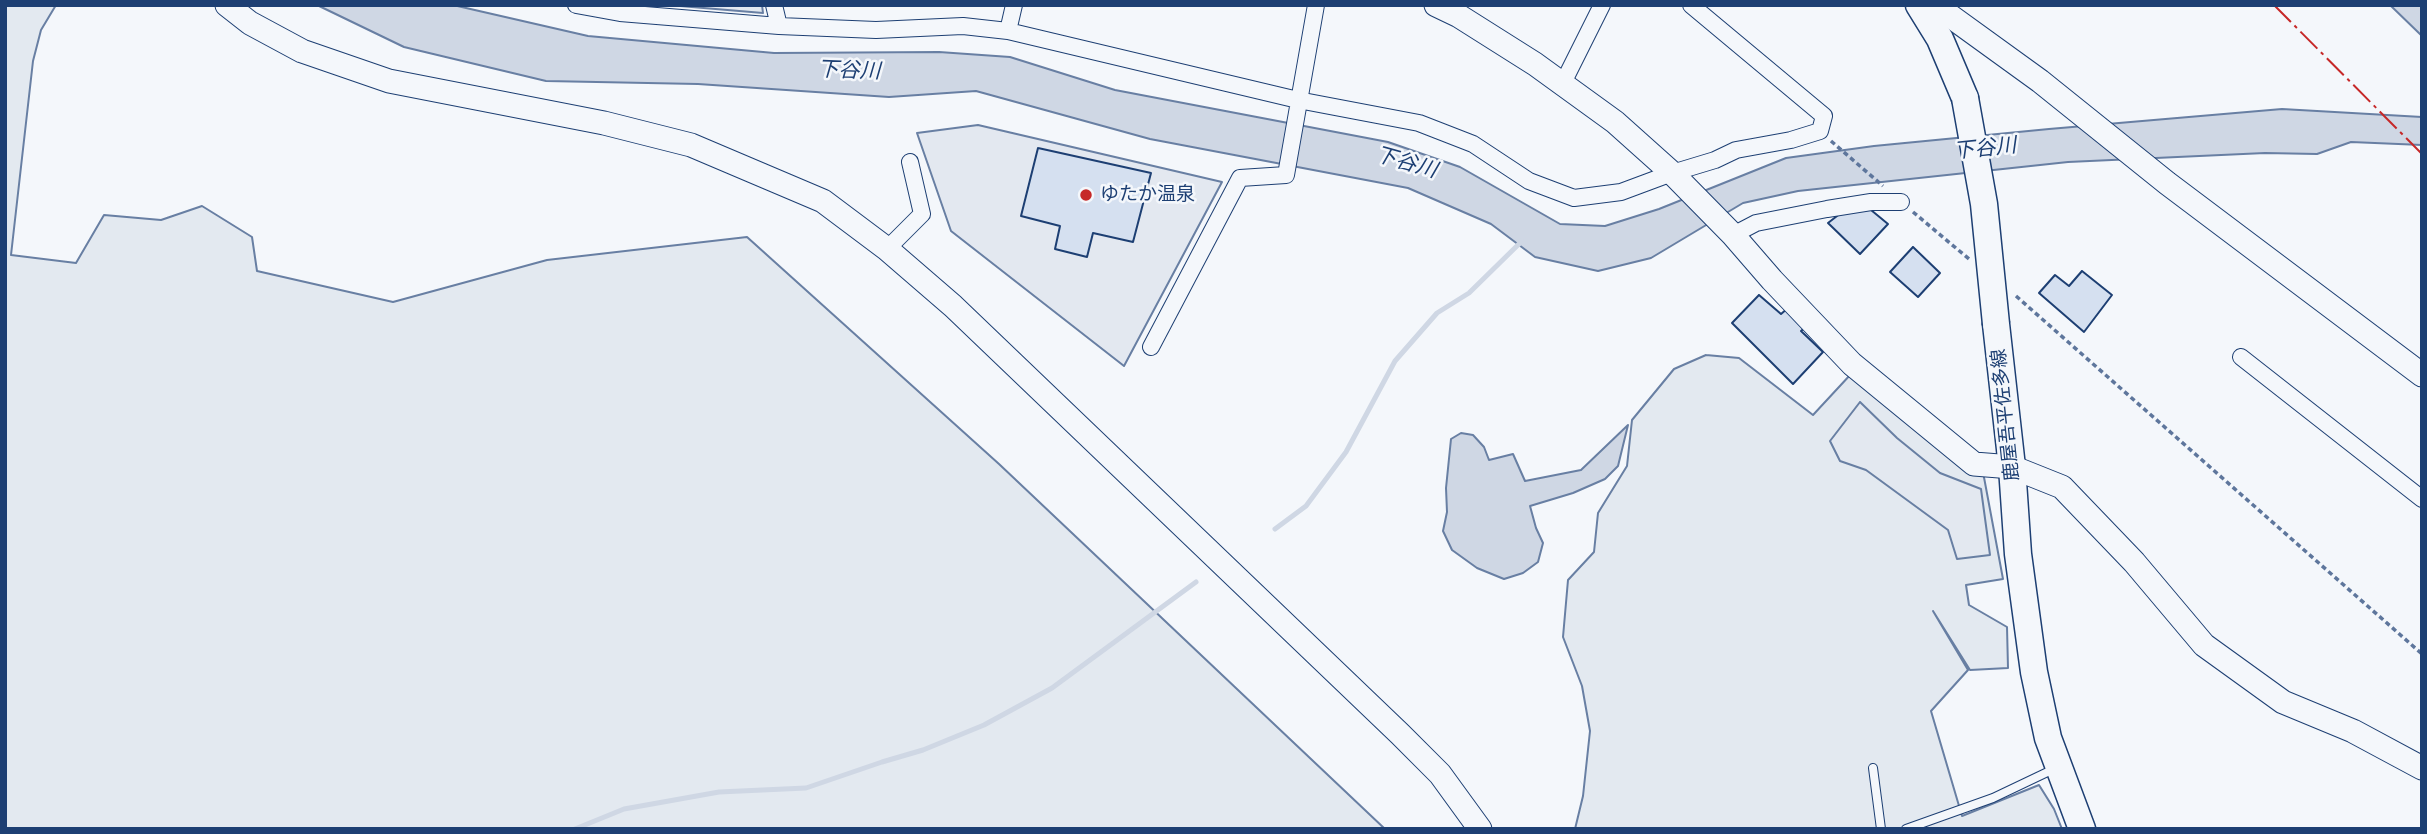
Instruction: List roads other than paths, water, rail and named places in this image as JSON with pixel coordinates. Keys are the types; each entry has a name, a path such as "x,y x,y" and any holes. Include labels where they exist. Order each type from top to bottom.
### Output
{"main road":[{"name":"鹿屋吾平佐多線","path":"1919,5 1940,39 1965,98 1984,204 2012,467 2018,554 2034,672 2048,738 2082,829"}],"street":[{"path":"227,5 250,23 302,51 388,81 604,123 691,145 823,201 887,249 953,306 1400,734 1440,775 1480,829"},
{"path":"576,5 620,13 779,26 876,30 963,26 1008,31 1298,100 1419,123 1473,144 1529,181 1574,198 1621,192 1737,150 1791,140 1820,131 1824,116 1691,5"},
{"path":"774,5 779,26"},
{"path":"1008,31 1014,5"},
{"path":"1151,347 1240,178 1286,175 1316,5"},
{"path":"1436,5 1460,16 1563,83 1615,122 1672,173 1733,235 1852,364 1974,464 2012,467 2062,487 2134,562 2204,645 2283,702 2353,732 2422,768"},
{"path":"1563,83 1602,5"},
{"path":"1935,5 2040,81 2167,183 2422,374"},
{"path":"887,249 922,215 910,162"},
{"path":"1733,235 1756,223 1806,213 1871,202 1901,202"},
{"path":"2241,357 2422,499"}],"lane":[{"path":"1906,829 1993,798 2059,767"},
{"path":"1873,768 1881,829"}],"water":[{"name":"下谷川","path":"317,5 453,5 588,36 774,53 939,52 1010,57 1115,90 1388,142 1460,167 1560,224 1605,226 1659,209 1786,158 1874,146 2049,129 2282,109 2422,117 2422,145 2351,142 2317,154 2265,153 2068,162 1798,191 1743,203 1651,258 1598,271 1535,257 1491,224 1408,188 1150,139 976,91 889,97 698,84 546,81 404,47"},
{"path":"2390,5 2422,5 2422,36"},
{"path":"1628,425 1618,466 1605,479 1573,493 1530,506 1543,543 1538,562 1523,573 1504,579 1477,568 1452,550 1443,531 1447,512 1446,488 1451,439 1461,433 1473,435 1484,447 1489,460 1513,454 1525,481 1581,470"}],"waterway":[{"path":"1275,529 1306,506 1346,452 1395,361 1437,313 1469,293 1522,241"},
{"path":"575,829 624,809 719,792 806,788 923,750 984,725 1052,688 1196,582"}],"place":[{"name":"ゆたか温泉","path":"1086,195"}]}
